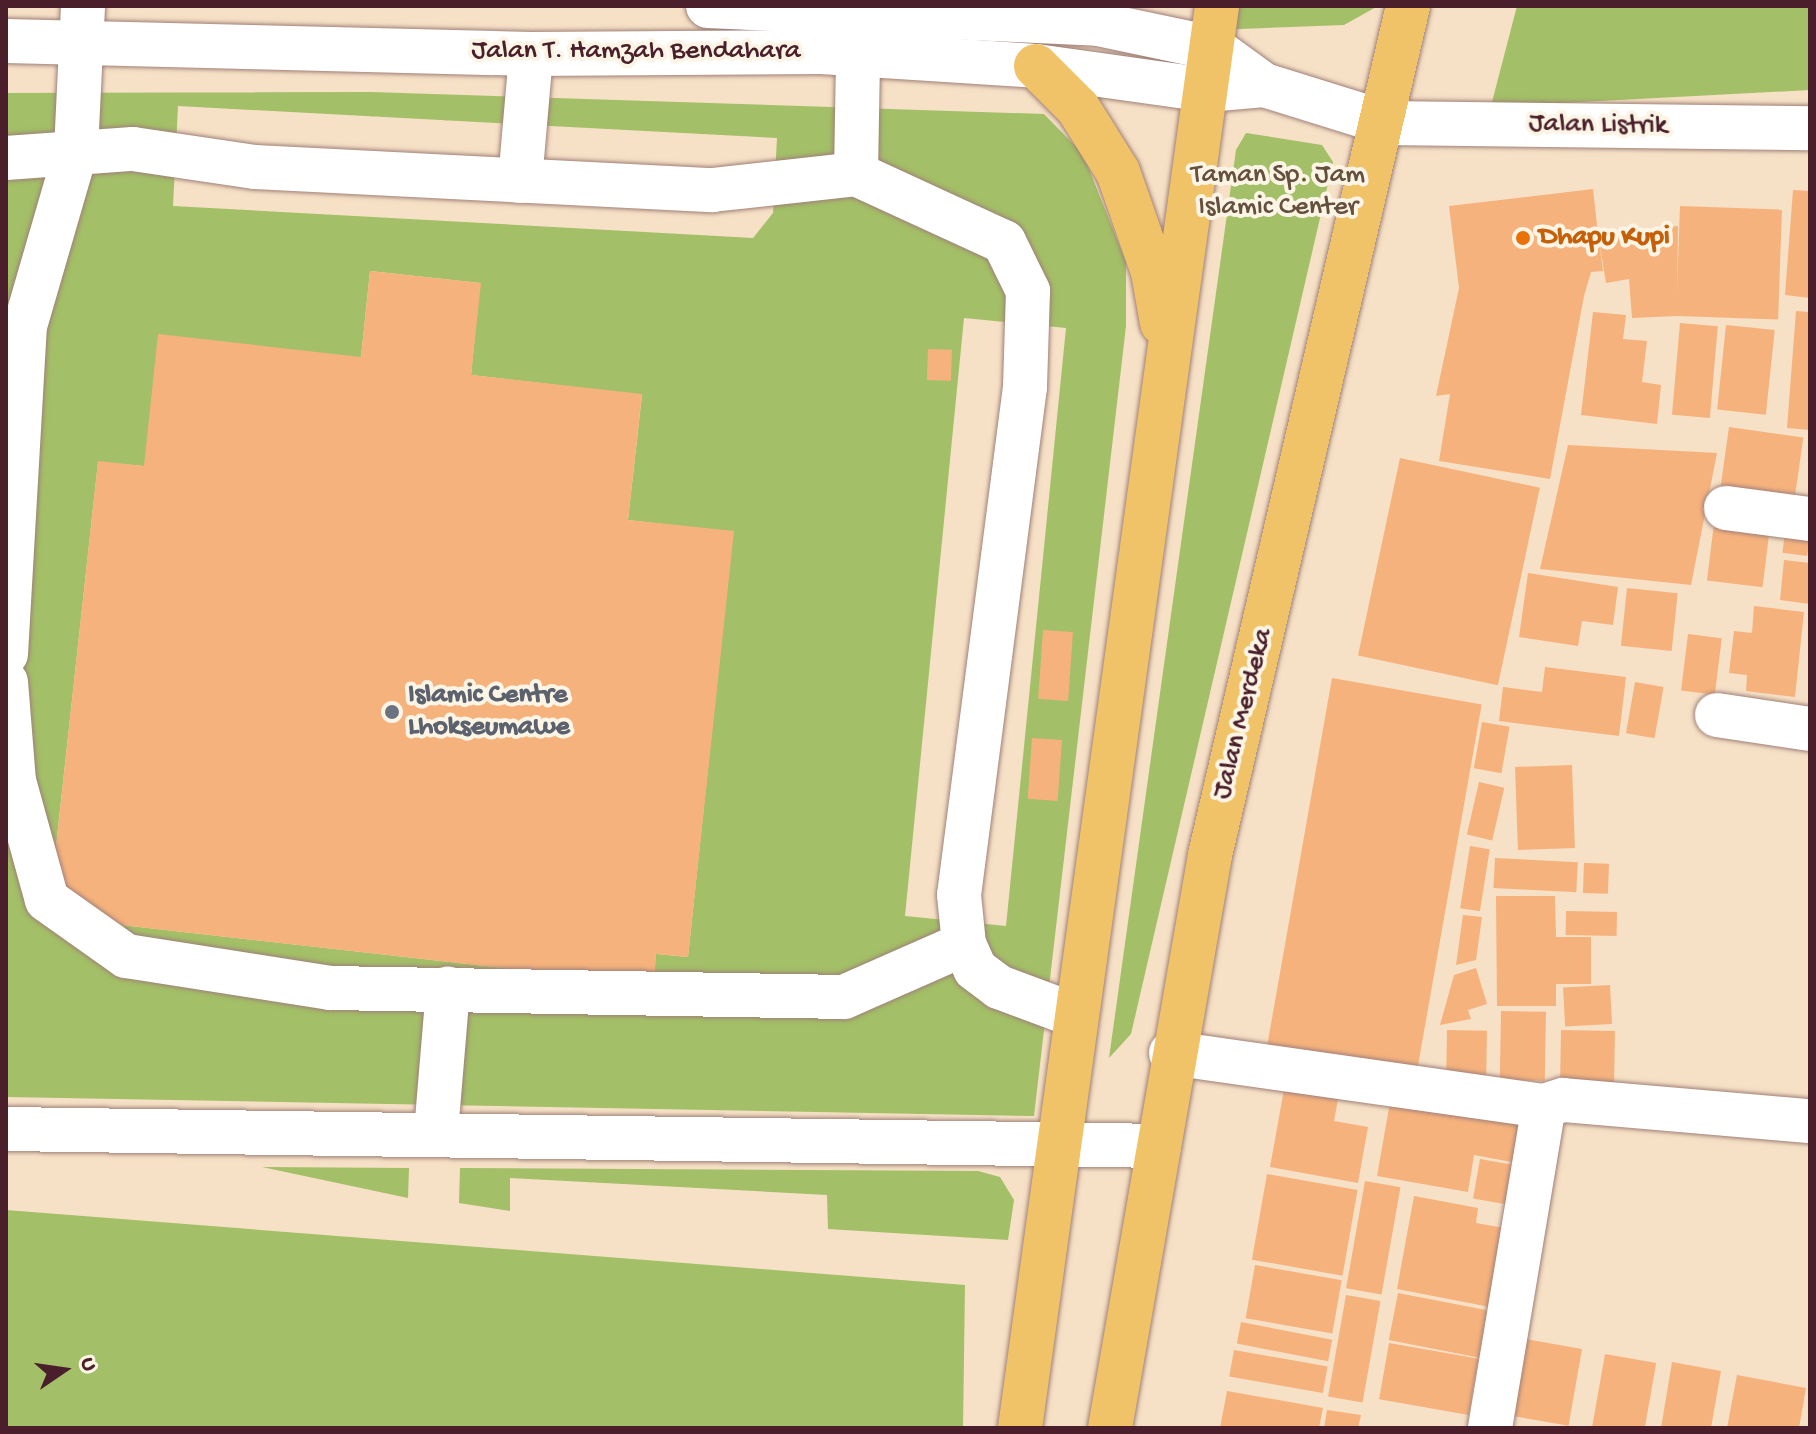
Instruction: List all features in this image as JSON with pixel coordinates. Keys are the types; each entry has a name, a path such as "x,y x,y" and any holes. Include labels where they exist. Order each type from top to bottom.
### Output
{"main road":[{"name":"Jalan Merdeka","path":"1110,1428 1159,1146 1171,1053 1210,855 1386,123 1408,6"},
{"path":"1020,1428 1060,1146 1074,1015 1212,48"},
{"path":"1036,66 1099,135 1118,172 1153,272 1168,357"}],"street":[{"name":"Jalan T. Hamzah Bendahara","path":"708,6 1037,18 1212,48 1264,85 1386,123"},
{"name":"Jalan T. Hamzah Bendahara","path":"6,41 84,23 531,54 858,55 1036,66 1212,48"},
{"path":"6,654 25,326 76,150 84,23"},
{"path":"520,181 531,54"},
{"path":"856,174 858,55"},
{"name":"Jalan Listrik","path":"1386,123 1810,128"},
{"path":"6,158 76,150 520,181 712,190 856,174 1004,242 1028,291 1025,387 965,827 964,944 975,969 999,987 1074,1015"},
{"path":"1726,508 1810,519"},
{"path":"6,682 27,844 47,900 87,935 126,956 219,975 448,989 844,997 964,944"},
{"path":"1717,715 1810,729"},
{"path":"436,1132 448,989"},
{"path":"1171,1053 1544,1106 1563,1100 1810,1121"},
{"path":"1490,1428 1544,1106"},
{"path":"6,1129 436,1132 1159,1146"}],"green space":[{"path":"1219,6 1378,6 1344,25 1215,30"},
{"path":"1517,6 1810,6 1810,90 1504,106 1492,102"},
{"path":"371,92 1044,114 1083,154 1126,262 1126,326 1034,1116 6,1097 6,93","holes":["178,106 777,138 773,213 753,238 173,206","370,271 480,283 471,375 642,395 628,520 733,532 688,957 656,954 653,985 77,920 51,892 98,462 144,466 361,357","964,318 1066,328 1006,926 905,916"]},
{"name":"Taman Sp. Jam Islamic Center","path":"1246,133 1322,145 1333,162 1131,1034 1109,1058 1236,150"},
{"path":"262,1167 409,1168 408,1198"},
{"path":"460,1168 978,1171 1000,1177 1014,1200 1008,1240 828,1229 827,1195 510,1178 510,1211 459,1203"},
{"path":"6,1210 965,1285 963,1428 6,1428"}],"building":[{"path":"1593,189 1598,234 1678,226 1677,316 1632,318 1629,279 1606,283 1599,240 1603,271 1591,272 1584,296 1550,479 1439,461 1450,394 1436,396 1459,288 1449,206"},
{"path":"1793,190 1810,191 1810,298 1785,295"},
{"path":"1680,206 1782,210 1778,319 1676,316"},
{"name":"Islamic Centre Lhokseumawe","path":"370,271 481,283 471,375 642,394 628,520 734,531 688,957 656,954 654,985 77,920 51,893 98,461 144,466 158,334 361,357"},
{"path":"1796,311 1810,312 1810,430 1787,428"},
{"path":"1593,312 1626,315 1623,339 1647,341 1642,382 1661,385 1657,424 1581,415"},
{"path":"1680,323 1718,326 1710,418 1672,415"},
{"path":"1726,325 1775,330 1766,415 1717,410"},
{"path":"928,349 952,350 951,381 927,380"},
{"path":"1729,427 1803,437 1793,508 1719,497"},
{"path":"1568,445 1717,453 1691,585 1540,569"},
{"path":"1400,458 1540,488 1498,685 1358,656"},
{"path":"1715,515 1771,522 1763,587 1707,581"},
{"path":"1785,532 1810,535 1807,556 1782,553"},
{"path":"1784,560 1810,563 1810,604 1780,600"},
{"path":"1528,573 1618,587 1613,625 1582,621 1578,646 1519,637"},
{"path":"1627,588 1678,593 1672,651 1621,646"},
{"path":"1754,606 1804,612 1795,697 1746,691 1747,675 1729,673 1734,631 1752,633"},
{"path":"1043,630 1073,632 1068,701 1038,699"},
{"path":"1688,634 1722,638 1715,695 1681,691"},
{"path":"1545,667 1626,677 1619,736 1499,721 1503,687 1542,692"},
{"path":"1332,678 1482,704 1415,1085 1265,1058"},
{"path":"1635,682 1664,687 1655,738 1626,733"},
{"path":"1482,722 1510,727 1501,773 1474,768"},
{"path":"1032,738 1062,740 1058,801 1028,799"},
{"path":"1572,765 1575,848 1518,850 1515,767"},
{"path":"1479,782 1504,788 1492,840 1467,835"},
{"path":"1470,846 1490,849 1480,911 1460,908"},
{"path":"1495,858 1578,862 1576,892 1493,888"},
{"path":"1584,863 1609,864 1608,894 1583,893"},
{"path":"1496,896 1555,896 1556,937 1591,937 1591,984 1556,984 1556,1006 1497,1006"},
{"path":"1566,911 1617,912 1617,936 1566,935"},
{"path":"1463,915 1482,917 1476,960 1456,965"},
{"path":"1476,968 1487,1004 1468,1010 1471,1019 1440,1025 1454,975"},
{"path":"1610,985 1612,1024 1565,1026 1563,987"},
{"path":"1501,1011 1546,1012 1545,1081 1500,1080"},
{"path":"1447,1030 1487,1031 1486,1080 1446,1079"},
{"path":"1561,1030 1615,1031 1614,1089 1560,1088"},
{"path":"1285,1084 1339,1094 1334,1121 1368,1127 1358,1183 1270,1167"},
{"path":"1392,1091 1526,1115 1517,1163 1474,1155 1468,1192 1377,1176"},
{"path":"1480,1159 1524,1167 1517,1206 1473,1198"},
{"path":"1267,1174 1358,1190 1342,1276 1252,1260"},
{"path":"1365,1181 1400,1187 1382,1295 1346,1288"},
{"path":"1414,1196 1478,1208 1476,1223 1510,1229 1495,1308 1397,1289"},
{"path":"1255,1265 1342,1280 1332,1333 1246,1318"},
{"path":"1398,1293 1496,1312 1487,1359 1389,1340"},
{"path":"1346,1295 1380,1301 1363,1403 1328,1396"},
{"path":"1241,1322 1332,1340 1328,1361 1237,1344"},
{"path":"1520,1338 1582,1349 1568,1426 1506,1415"},
{"path":"1389,1343 1479,1359 1469,1415 1379,1399"},
{"path":"1234,1350 1328,1366 1323,1393 1229,1377"},
{"path":"1605,1354 1656,1363 1645,1428 1592,1428"},
{"path":"1672,1362 1721,1371 1711,1428 1661,1428"},
{"path":"1737,1375 1806,1388 1799,1428 1727,1428"},
{"path":"1227,1391 1323,1408 1319,1428 1220,1428"},
{"path":"1327,1410 1361,1415 1358,1428 1324,1428"}],"place":[{"name":"Dhapu Kupi","path":"1523,238"},
{"name":"Islamic Centre Lhokseumawe","path":"392,712"}]}
